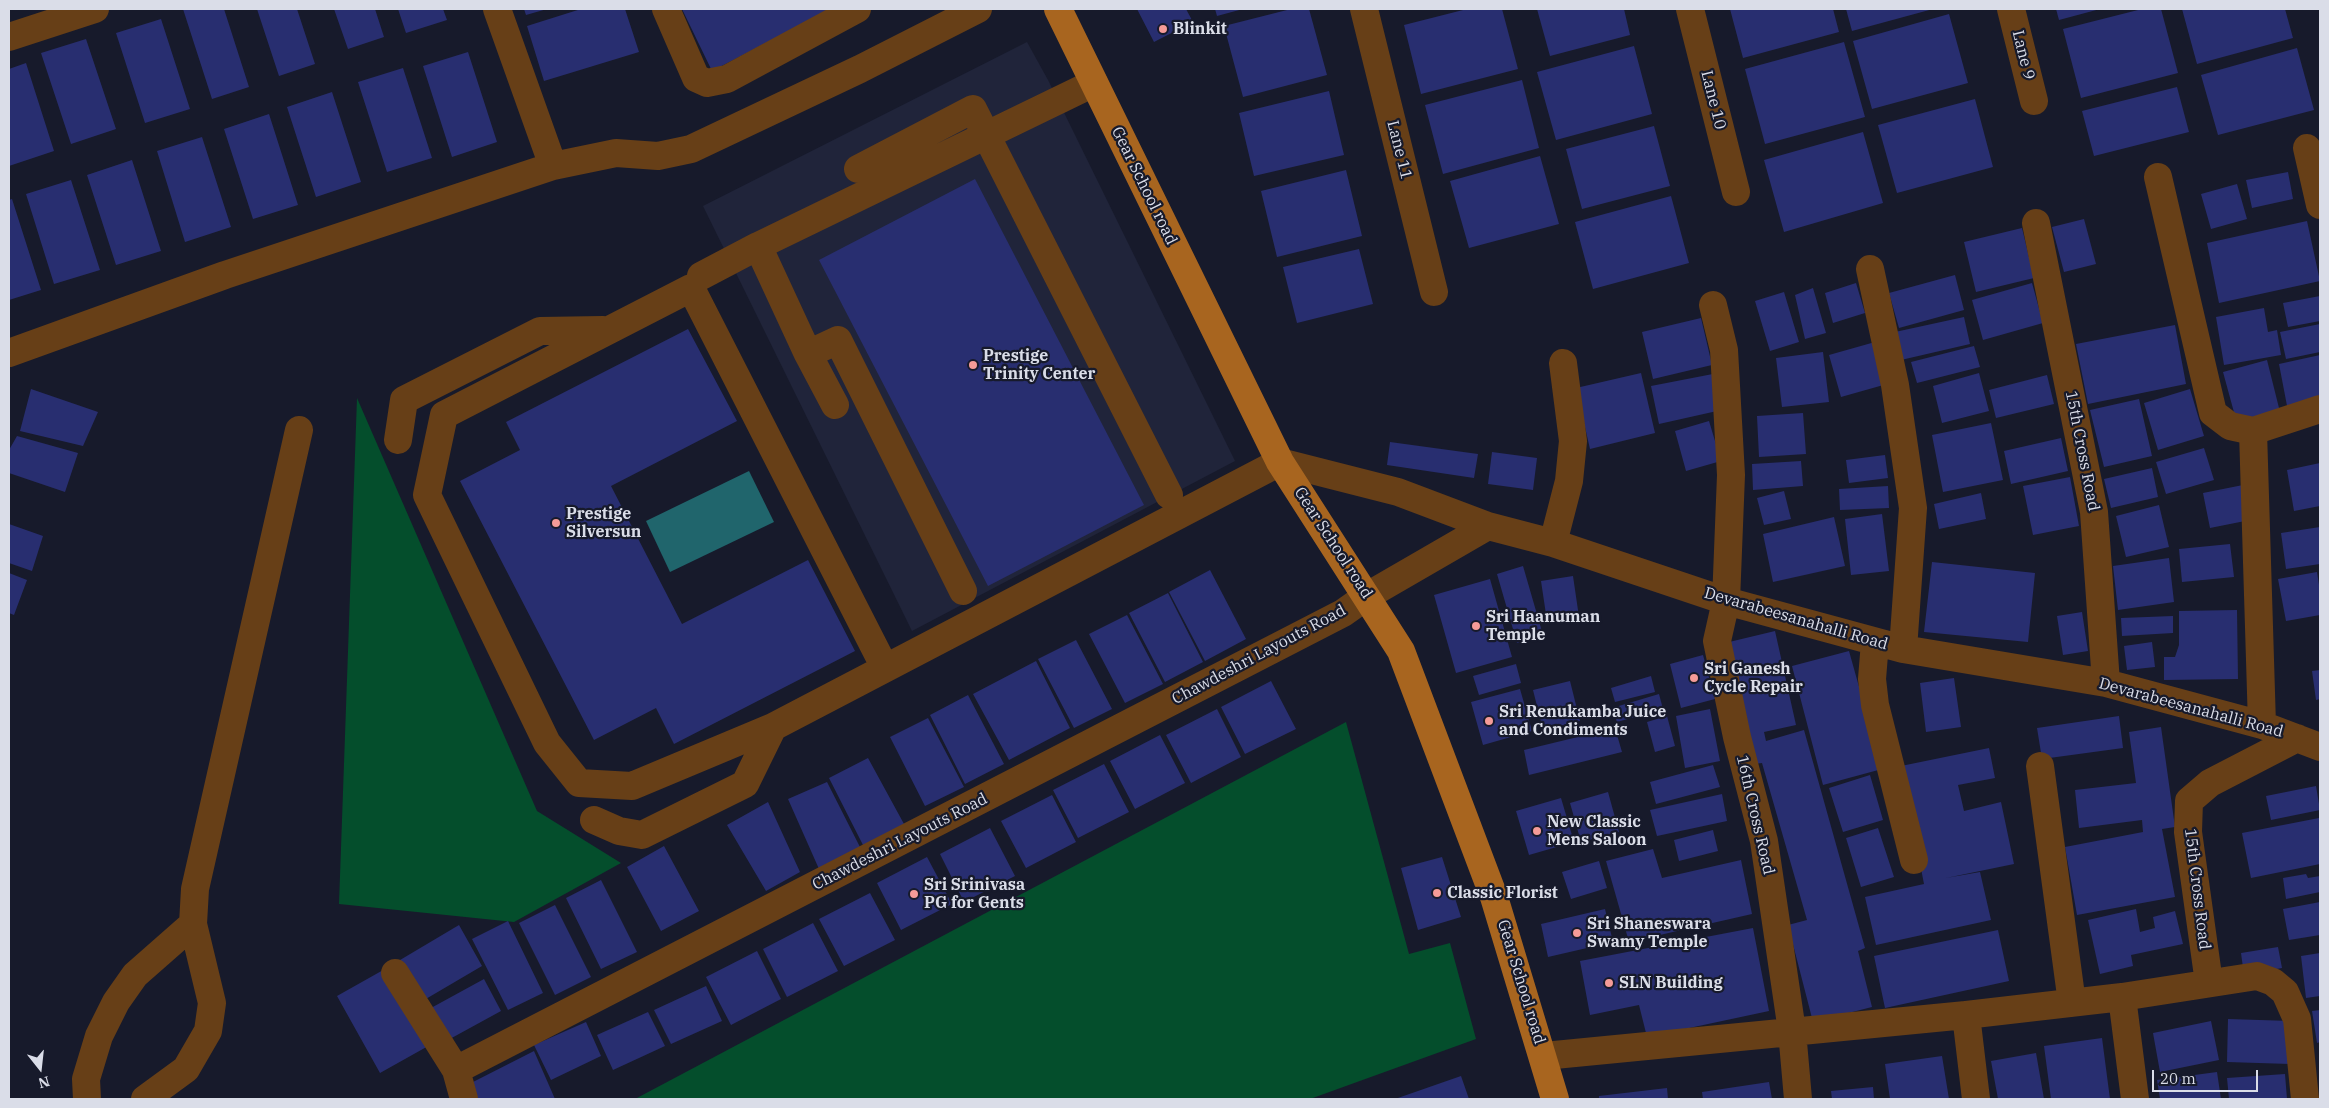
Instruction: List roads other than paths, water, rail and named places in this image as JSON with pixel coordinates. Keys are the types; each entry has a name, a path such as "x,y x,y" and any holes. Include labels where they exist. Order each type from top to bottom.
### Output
{"main road":[{"name":"Gear School road","path":"1058,9 1280,462 1401,651 1494,897 1544,1056 1555,1099"}],"street":[{"path":"9,37 95,9"},
{"path":"497,9 553,166"},
{"path":"666,9 696,78 707,83 727,79 857,9"},
{"path":"9,352 225,275 553,166 616,154 658,156 691,148 860,69 978,9"},
{"name":"Lane 11","path":"1364,9 1434,292"},
{"name":"Lane 10","path":"1690,9 1736,192"},
{"name":"Lane 9","path":"2011,9 2034,101"},
{"path":"701,276 758,246 1094,83"},
{"path":"858,169 973,109 988,135 1169,495"},
{"path":"2306,148 2320,205"},
{"path":"2158,177 2213,413 2230,426 2253,431 2320,409"},
{"name":"15th Cross Road","path":"2036,222 2094,512 2106,683"},
{"path":"758,246 808,354 835,405"},
{"path":"1870,268 1895,385 1913,508 1903,649"},
{"path":"885,668 691,288 444,415 427,495 547,743 579,783 632,786 773,727 1280,462"},
{"name":"16th Cross Road","path":"1713,305 1724,350 1731,475 1726,601 1717,641 1729,703 1764,841 1792,1031 1798,1099"},
{"path":"398,440 404,400 540,331 610,329"},
{"path":"808,354 838,340 963,590"},
{"path":"1553,543 1569,481 1573,441 1563,363"},
{"path":"145,1099 186,1069 208,1031 212,1003 193,924 195,889 299,430"},
{"path":"2253,431 2262,725"},
{"name":"Devarabeesanahalli Road","path":"1280,462 1398,492 1488,526 1553,543 1726,601 1875,642 1903,649 2106,683 2262,725 2309,742"},
{"name":"Chawdeshri Layouts Road","path":"456,1070 1343,613 1367,596 1488,526"},
{"path":"1875,642 1872,679 1876,705 1914,860"},
{"path":"594,820 619,831 642,835 745,784 773,727"},
{"name":"15th Cross Road","path":"2209,983 2188,832 2190,800 2210,783 2309,742"},
{"path":"2040,766 2072,1003"},
{"path":"87,1099 86,1079 99,1036 116,1002 135,974 193,924"},
{"path":"395,973 456,1070 464,1099"},
{"path":"1544,1056 1966,1015 2122,997 2257,976 2274,982 2285,992 2297,1019 2305,1099"},
{"path":"2122,997 2135,1099"},
{"path":"1966,1015 1976,1099"}],"place":[{"name":"Blinkit","path":"1163,29"},
{"name":"Prestige Trinity Center","path":"973,365"},
{"name":"Prestige Silversun","path":"556,523"},
{"name":"Sri Haanuman Temple","path":"1476,626"},
{"name":"Sri Ganesh Cycle Repair","path":"1694,678"},
{"name":"Sri Renukamba Juice and Condiments","path":"1489,721"},
{"name":"New Classic Mens Saloon","path":"1537,831"},
{"name":"Classic Florist","path":"1437,893"},
{"name":"Sri Srinivasa PG for Gents","path":"914,894"},
{"name":"Sri Shaneswara Swamy Temple","path":"1577,933"},
{"name":"SLN Building","path":"1609,983"}]}
